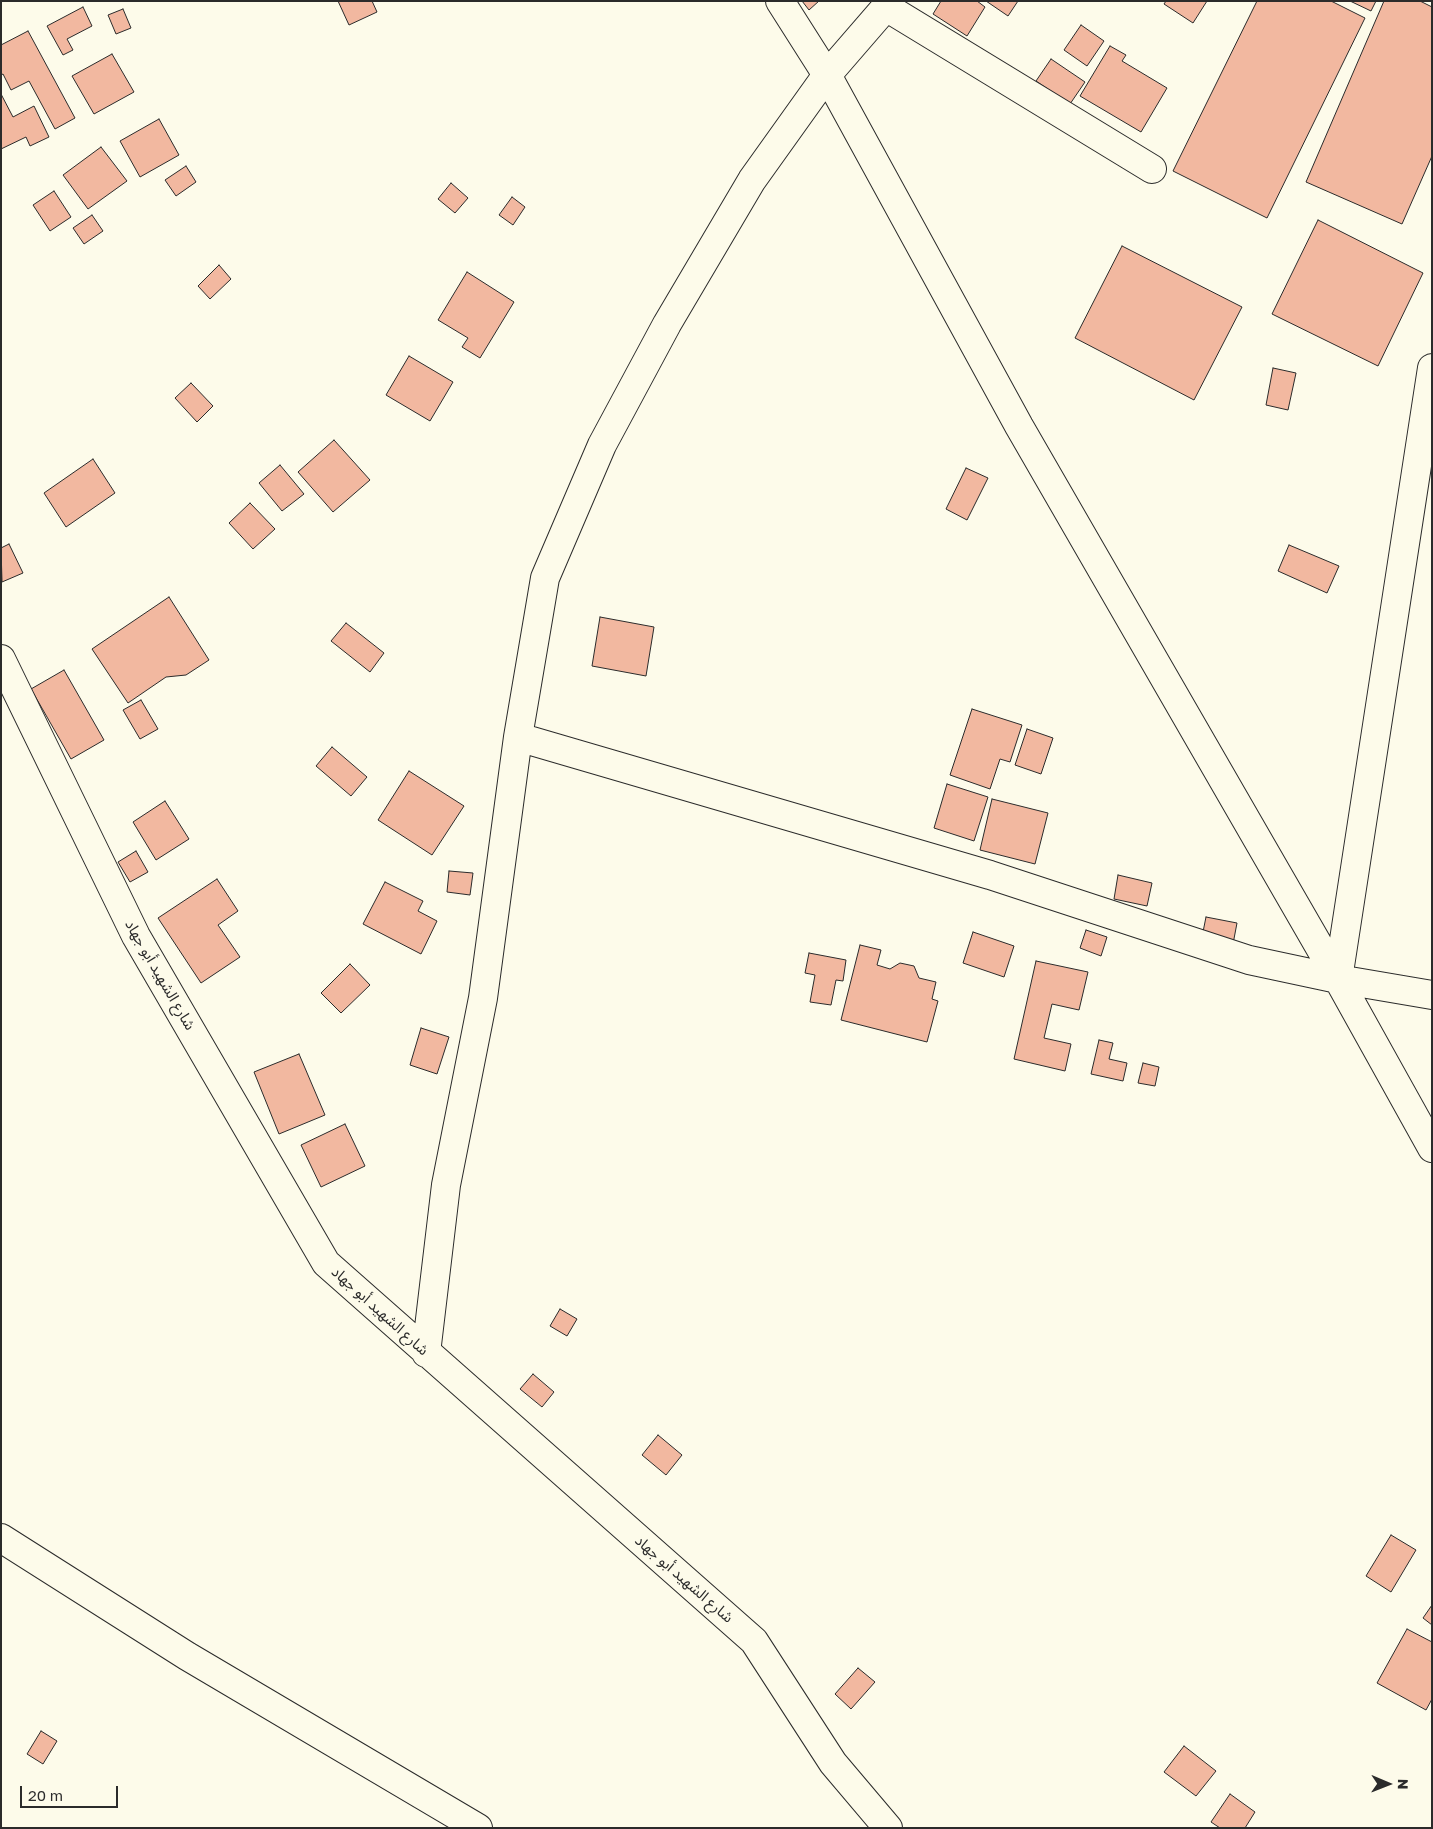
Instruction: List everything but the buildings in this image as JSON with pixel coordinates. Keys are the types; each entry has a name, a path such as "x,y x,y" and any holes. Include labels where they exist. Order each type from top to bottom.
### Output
{"street":[{"path":"780,1 826,75 1019,426 1338,979 1432,1148"},
{"path":"426,1353 446,1184 483,998 518,737 545,578 602,445 667,324 752,180 826,75 888,4 1152,169"},
{"path":"1338,979 1432,368"},
{"name":"شارع الشهيد أبو جهاد","path":"1,658 136,936 326,1263 754,1641 833,1763 888,1828"},
{"path":"518,737 990,875 1249,960 1338,979 1432,995"},
{"path":"1,1538 187,1656 478,1828"}]}
